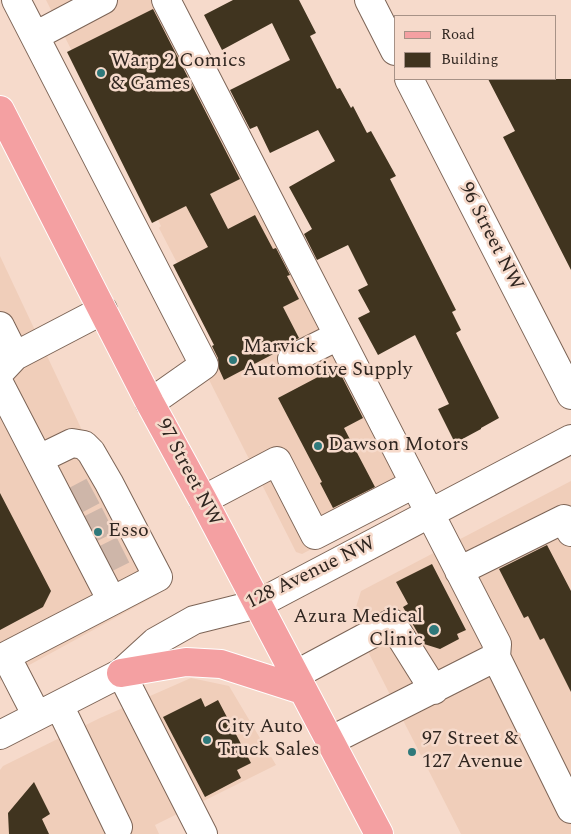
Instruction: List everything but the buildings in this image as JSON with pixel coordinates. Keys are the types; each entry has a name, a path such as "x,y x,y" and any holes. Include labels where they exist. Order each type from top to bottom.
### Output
{"main road":[{"name":"97 Street NW","path":"0,110 150,403 379,834"},
{"path":"121,672 186,662 221,664 299,683"}],"street":[{"path":"16,0 204,365 150,403"},
{"path":"35,36 103,0"},
{"path":"166,0 496,644 496,657 561,763 571,809"},
{"path":"368,0 394,49"},
{"name":"96 Street NW","path":"410,80 571,395"},
{"path":"0,326 8,364 103,310"},
{"path":"292,359 338,336"},
{"path":"0,385 8,418 39,459 85,495 115,554 112,600"},
{"name":"128 Avenue NW","path":"0,735 121,672 155,642 194,620 255,598 332,565 571,439"},
{"path":"39,459 72,443 84,445 91,452 85,495 115,554 158,577 3,657 48,710 118,828"},
{"path":"203,500 277,461 332,565"},
{"path":"316,535 414,484"},
{"path":"459,571 564,519 571,532"},
{"path":"299,683 392,623 434,690"},
{"path":"330,741 496,657"},
{"path":"121,672 203,834"}],"shaded area":[{"path":"46,0 158,0 411,497 302,554 296,552 197,356 219,344"},
{"path":"0,256 159,594 0,681"},
{"path":"571,481 571,834 461,834 352,620 361,591"},
{"path":"191,678 229,686 276,765 155,825 159,834 0,834 0,770 3,766 100,718"}],"tunnel":[{"path":"76,500 93,491"},
{"path":"90,529 108,520"},
{"path":"105,559 123,550"}],"place":[{"name":"Warp 2 Comics & Games","path":"101,73"},
{"name":"Marvick Automotive Supply","path":"233,360"},
{"name":"Dawson Motors","path":"318,446"},
{"name":"Esso","path":"98,532"},
{"name":"Azura Medical Clinic","path":"434,630"},
{"name":"City Auto Truck Sales","path":"207,740"},
{"name":"97 Street & 127 Avenue","path":"412,752"}]}
